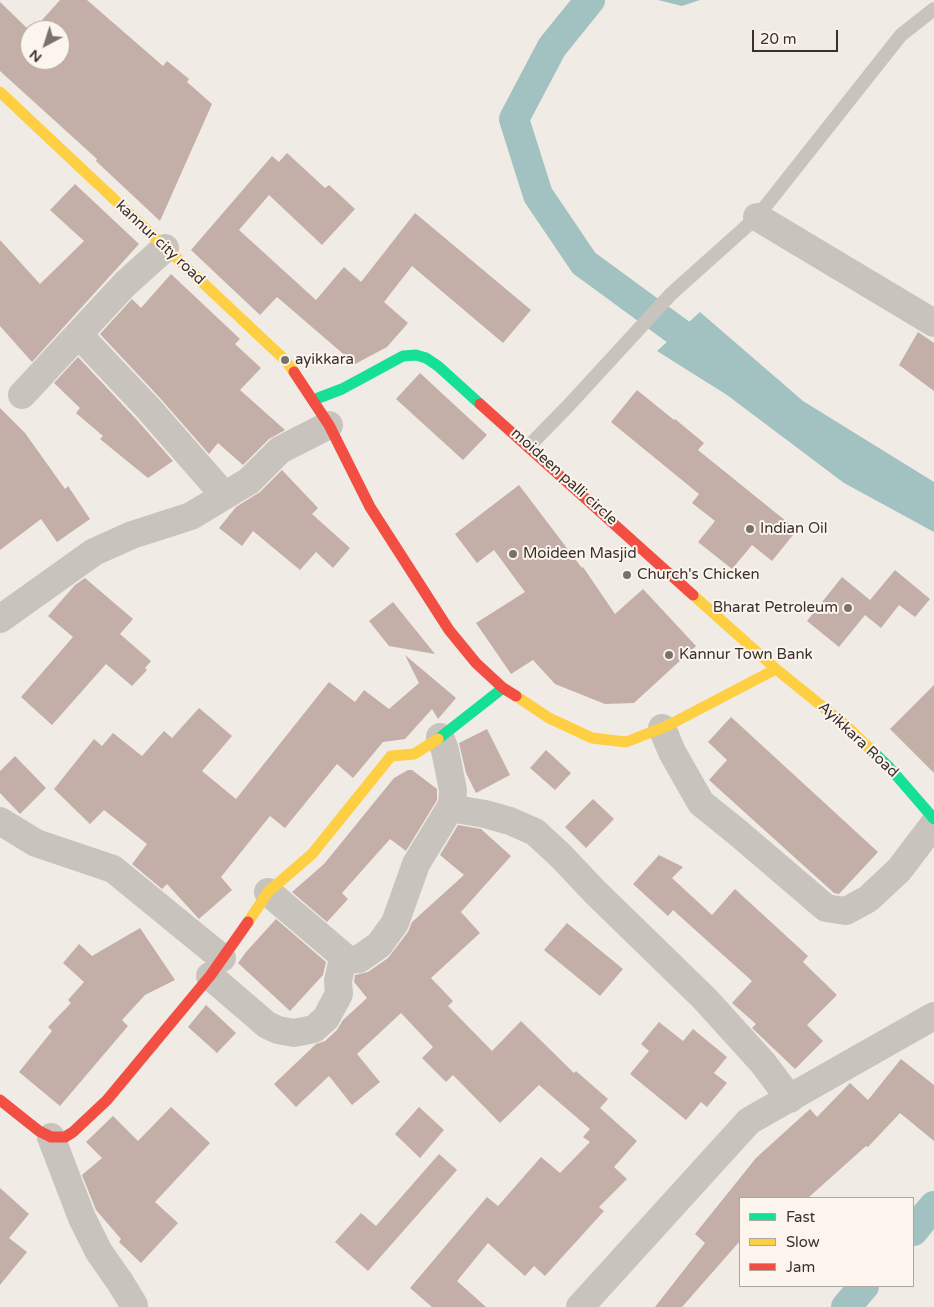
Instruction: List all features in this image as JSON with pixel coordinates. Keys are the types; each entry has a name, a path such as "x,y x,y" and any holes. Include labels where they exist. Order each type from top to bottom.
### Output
{"main road":[{"name":"kannur city road","path":"0,92 285,360 314,400"},
{"name":"moideen palli circle","path":"314,400 342,389 403,356 416,355 426,358 438,366 529,446 776,669"},
{"path":"314,400 370,507 449,630 476,663 503,688 550,718 592,738 626,742 662,728 776,669"},
{"name":"Ayikkara Road","path":"776,669 844,724 883,761 934,818"},
{"path":"0,1100 39,1132 51,1137 65,1137 74,1132 107,1100 216,967 268,892 312,854 391,756 414,754 440,737 503,688"}],"street":[{"path":"757,217 934,323"},
{"path":"22,395 125,284 165,248"},
{"path":"79,335 148,408 224,495"},
{"path":"0,619 94,552 132,535 191,516 249,481 280,450 328,425"},
{"path":"662,728 672,752 701,804 737,832 826,908 846,911 868,899 899,870 934,824"},
{"path":"0,821 36,843 113,869 216,967 267,1026 294,1033 314,1029 326,1018 339,994 338,981 341,967 348,960 360,959 379,944 395,923 416,864 450,808 453,790 445,750 440,737"},
{"path":"450,808 485,814 510,821 534,832 561,856 595,892 705,999 763,1063 790,1099"},
{"path":"268,892 348,960"},
{"path":"580,1307 750,1121 934,1016"},
{"path":"51,1137 71,1193 90,1235 134,1307"}],"lane":[{"path":"529,446 671,294 757,217 901,35 934,9"}],"water":[{"path":"658,0 700,0 682,6"},
{"path":"700,312 803,401 934,482 934,532 844,483 727,395 657,351"}],"building":[{"path":"60,0 87,0 163,66 167,61 189,79 187,82 212,104 160,221 96,161 97,159 0,71 0,2 20,21 20,70 70,70 70,20 42,20"},
{"path":"287,153 325,188 329,185 355,209 322,245 269,195 239,230 316,300 344,267 361,282 415,213 531,310 503,343 412,266 384,302 408,323 387,347 355,364 277,297 260,315 191,250 272,156 279,162"},
{"path":"75,184 139,244 32,362 0,326 0,240 40,284 84,241 50,210"},
{"path":"171,274 240,339 235,344 261,368 240,390 285,430 269,439 243,465 218,443 209,454 100,334 132,299 141,308"},
{"path":"918,332 934,343 934,391 899,365"},
{"path":"78,357 173,461 148,478 100,439 103,436 76,413 80,408 54,383"},
{"path":"420,373 487,435 463,460 396,399"},
{"path":"637,390 704,443 698,450 797,530 772,561 752,545 732,569 698,542 715,521 692,503 699,494 611,422"},
{"path":"0,408 25,433 65,489 68,486 90,519 57,542 41,519 0,550"},
{"path":"282,470 318,508 312,514 350,548 333,568 316,552 300,570 253,531 242,546 219,528 236,507 260,492"},
{"path":"519,485 583,567 615,614 643,589 696,646 634,703 605,704 555,684 533,660 511,674 476,623 525,592 494,550 477,563 455,534"},
{"path":"895,570 930,599 915,617 899,605 881,628 865,615 839,647 807,621 842,577 870,600"},
{"path":"85,578 133,619 120,634 151,661 145,668 147,670 132,686 106,664 52,725 21,697 73,637 48,616 75,585"},
{"path":"393,602 435,654 389,646 369,621"},
{"path":"405,655 456,698 438,719 432,709 405,739 383,742 353,778 337,764 285,828 270,816 221,877 232,890 199,919 167,884 162,889 132,864 147,844 104,810 90,824 54,789 94,739 102,746 113,733 142,756 164,731 172,738 199,708 232,736 202,771 236,799 329,682 355,702 364,690 389,709 419,683"},
{"path":"934,685 934,773 890,729"},
{"path":"731,717 878,852 839,894 834,893 709,780 727,760 708,742"},
{"path":"487,729 510,775 476,793 466,773 459,743"},
{"path":"546,750 571,773 555,790 530,768"},
{"path":"15,756 46,788 20,814 0,793 0,771"},
{"path":"408,770 412,770 437,789 437,800 406,851 390,839 342,893 348,899 327,922 292,892 324,864 394,778"},
{"path":"593,799 614,819 586,848 565,827"},
{"path":"458,825 481,829 511,856 461,912 480,933 431,978 453,1001 448,1006 492,1051 521,1021 574,1073 576,1071 608,1099 600,1108 637,1141 614,1167 627,1179 599,1207 604,1211 545,1276 534,1266 525,1276 488,1243 457,1281 486,1307 432,1307 410,1288 487,1197 498,1206 541,1157 560,1173 590,1142 583,1137 590,1129 539,1085 500,1123 453,1075 446,1082 422,1058 433,1047 401,1013 357,1054 380,1082 352,1105 329,1076 296,1107 274,1084 316,1044 325,1041 337,1030 343,1020 367,998 354,982 355,975 368,972 388,958 408,932 412,922 464,875 440,855"},
{"path":"659,855 683,867 672,878 712,915 735,889 808,956 803,962 837,995 807,1025 823,1041 795,1069 752,1028 756,1024 732,1003 752,981 673,910 668,916 633,884"},
{"path":"276,919 326,962 323,975 290,1011 238,963"},
{"path":"567,923 623,969 600,996 544,950"},
{"path":"140,928 175,980 145,995 122,1020 128,1026 60,1106 19,1072 52,1031 48,1027 71,1003 68,1000 84,982 63,963 79,944 92,956"},
{"path":"206,1005 236,1033 217,1053 188,1027"},
{"path":"659,1022 683,1041 693,1029 727,1057 714,1073 727,1083 707,1107 701,1102 686,1120 630,1074 649,1051 641,1044"},
{"path":"901,1059 934,1085 934,1141 900,1113 868,1147 866,1146 809,1197 739,1197 739,1242 682,1307 655,1307 705,1243 695,1234 756,1158 810,1109 817,1117 850,1083 868,1100"},
{"path":"171,1107 210,1143 155,1202 178,1223 141,1263 119,1242 121,1239 96,1210 82,1175 102,1158 86,1142 113,1116 138,1141"},
{"path":"419,1107 444,1130 420,1158 395,1134"},
{"path":"439,1154 457,1170 368,1271 335,1242 361,1213 376,1226"},
{"path":"0,1188 29,1214 9,1238 27,1252 0,1285"}],"waterway":[{"path":"590,0 552,47 514,119 538,195 584,263 711,356"},
{"path":"914,1230 934,1206"},
{"path":"846,1307 863,1287"}],"traffic: fast":[{"path":"313,400 342,389 403,356 416,355 426,358 438,366 480,404"},
{"path":"438,739 503,688"},
{"path":"868,747 889,767 934,819"}],"traffic: slow":[{"path":"0,92 285,360 294,372"},
{"path":"693,595 776,669 844,724 868,747"},
{"path":"516,696 549,718 592,738 626,742 667,726 776,669"},
{"path":"248,922 268,892 312,854 391,756 414,754 438,739"}],"traffic: jam":[{"path":"294,372 329,425 370,507 449,630 476,663 503,688 516,696"},
{"path":"480,404 693,595"},
{"path":"0,1100 39,1131 51,1137 65,1137 73,1132 107,1100 210,976 248,922"}],"place":[{"name":"ayikkara","path":"285,360"},
{"name":"Indian Oil","path":"750,529"},
{"name":"Moideen Masjid","path":"513,554"},
{"name":"Church's Chicken","path":"627,575"},
{"name":"Bharat Petroleum","path":"848,608"},
{"name":"Kannur Town Bank","path":"669,655"}]}
